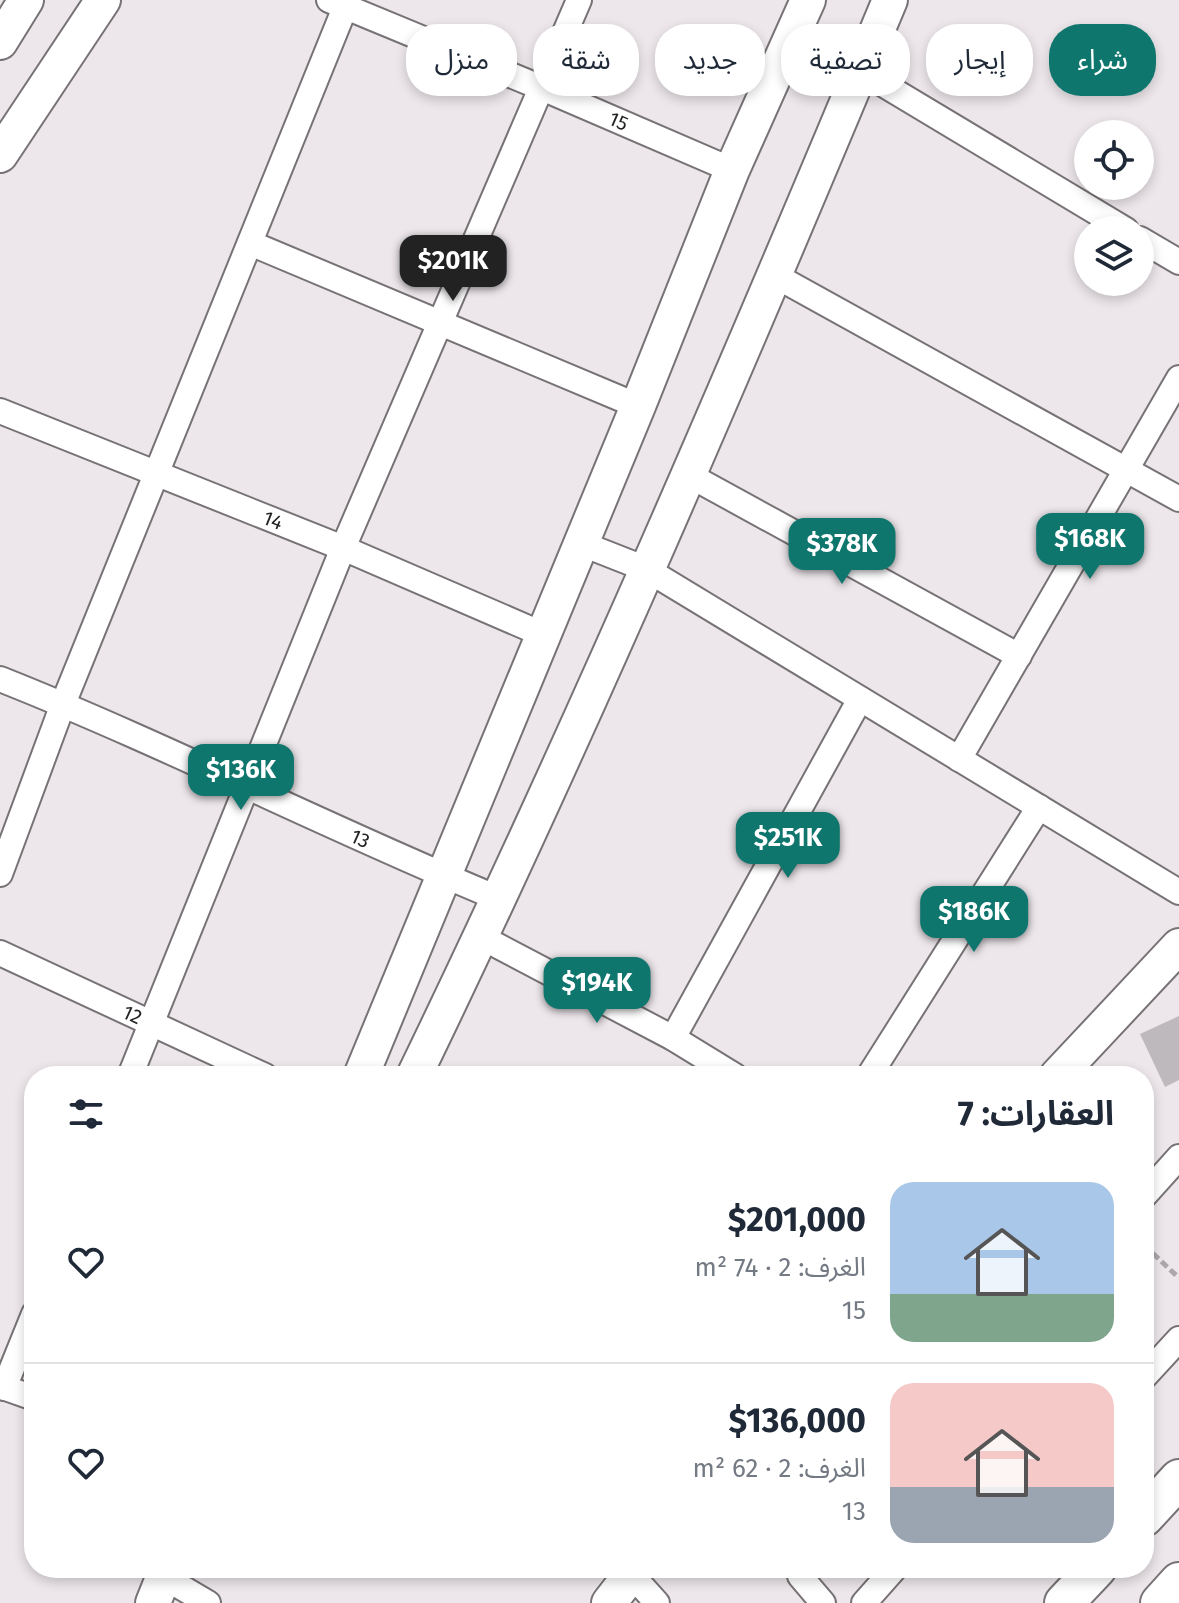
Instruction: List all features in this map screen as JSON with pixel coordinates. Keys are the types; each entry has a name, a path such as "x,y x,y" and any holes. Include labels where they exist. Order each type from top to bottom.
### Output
{"main road":[{"path":"1154,1506 1179,1479"},
{"path":"1064,1603 1088,1578"},
{"path":"1160,1603 1179,1582"}],"street":[{"path":"0,42 26,0"},
{"path":"0,155 103,0"},
{"path":"569,24 579,0"},
{"path":"798,24 808,0"},
{"path":"880,24 890,0"},
{"path":"0,874 63,704 250,243 341,2"},
{"name":"15","path":"341,2 533,84"},
{"path":"365,1066 638,406 732,170 781,62"},
{"path":"134,1066 343,548 538,96"},
{"name":"15","path":"561,96 732,170"},
{"path":"419,1066 500,899 850,96"},
{"path":"903,96 1103,216"},
{"path":"250,243 638,406"},
{"path":"1154,247 1179,262"},
{"path":"774,275 1179,499"},
{"path":"959,759 1179,378"},
{"name":"14","path":"0,411 343,548 542,634"},
{"path":"687,474 1019,656"},
{"path":"580,543 646,569 1179,892"},
{"name":"13","path":"0,679 63,704 500,899"},
{"path":"673,1038 860,699"},
{"path":"875,1066 1039,807"},
{"path":"481,937 673,1038 719,1066"},
{"path":"1067,1066 1177,952"},
{"name":"12","path":"0,953 244,1066"},
{"path":"1154,1185 1179,1157"},
{"path":"24,1337 2,1387 24,1395"},
{"path":"1154,1366 1179,1339"},
{"path":"609,1603 624,1578"},
{"path":"636,1578 657,1603"},
{"path":"802,1578 823,1603"},
{"path":"864,1603 886,1578"},
{"path":"161,1583 208,1603"}],"path":[{"path":"1154,1254 1179,1278"}],"building":[{"path":"1179,1016 1179,1080 1165,1087 1140,1034"}]}
